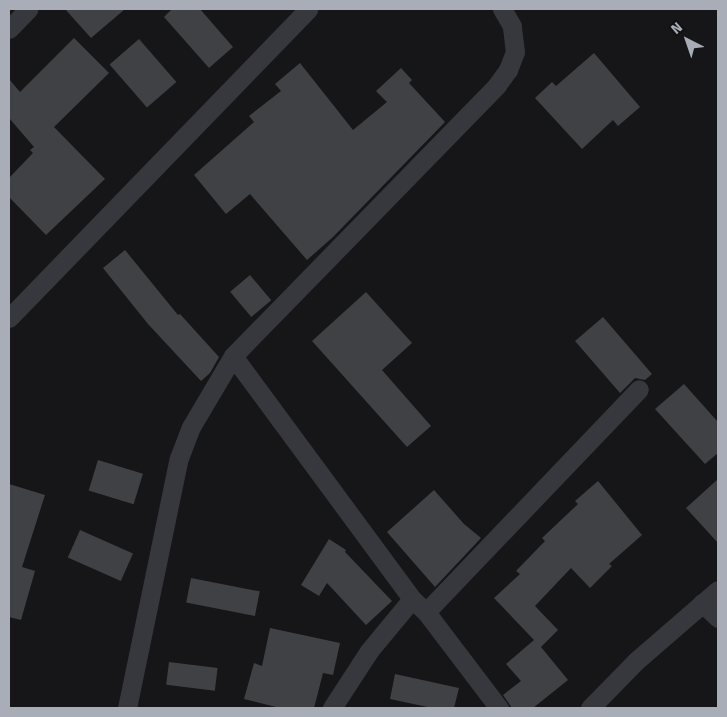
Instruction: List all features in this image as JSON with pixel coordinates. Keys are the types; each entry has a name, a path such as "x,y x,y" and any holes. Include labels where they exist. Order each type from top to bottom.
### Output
{"street":[{"path":"9,29 28,9"},
{"path":"9,318 308,9"},
{"path":"127,708 179,458 191,427 233,356 497,85 508,70 515,52 512,26 502,9"},
{"path":"233,356 412,599 426,612 499,708"},
{"path":"426,612 639,390"},
{"path":"590,708 636,662 718,590"},
{"path":"332,708 369,651 412,599"},
{"path":"702,603 718,618"}],"building":[{"path":"65,9 125,9 91,38"},
{"path":"172,9 200,9 233,47 209,68 164,17"},
{"path":"74,38 109,73 54,127 105,179 46,235 9,197 9,178 33,153 30,150 34,147 9,118 9,79 20,92"},
{"path":"139,39 176,82 147,108 110,65"},
{"path":"594,53 640,107 618,126 613,120 582,149 535,98 552,82 556,86"},
{"path":"300,63 353,130 387,102 376,91 401,68 412,80 409,83 445,122 333,237 307,260 250,194 226,214 194,175 254,122 249,116 281,91 275,84"},
{"path":"125,250 178,315 180,314 219,357 210,373 201,381 148,324 103,268"},
{"path":"250,275 271,300 251,317 230,292"},
{"path":"366,292 412,343 382,370 431,426 407,447 312,341"},
{"path":"603,317 652,374 645,380 635,378 620,393 575,341"},
{"path":"684,384 718,422 718,453 705,464 655,409"},
{"path":"98,460 143,474 134,504 89,491"},
{"path":"718,479 718,543 686,508"},
{"path":"598,481 642,535 609,564 612,566 590,588 571,568 535,606 558,630 541,647 568,680 533,708 512,708 503,695 521,681 506,664 534,640 494,598 520,574 516,571 545,541 542,538 578,504 575,501"},
{"path":"9,484 45,495 22,567 35,571 21,620 9,617"},
{"path":"434,490 464,524 481,538 435,587 387,532"},
{"path":"80,530 133,554 121,581 68,557"},
{"path":"329,539 346,550 345,552 392,601 366,625 327,583 319,596 301,585"},
{"path":"191,578 260,591 255,616 186,603"},
{"path":"270,628 340,643 333,675 323,673 314,708 280,708 244,699 254,663 262,666"},
{"path":"169,662 218,668 215,691 166,685"},
{"path":"395,674 459,688 454,708 432,708 390,699"}]}
